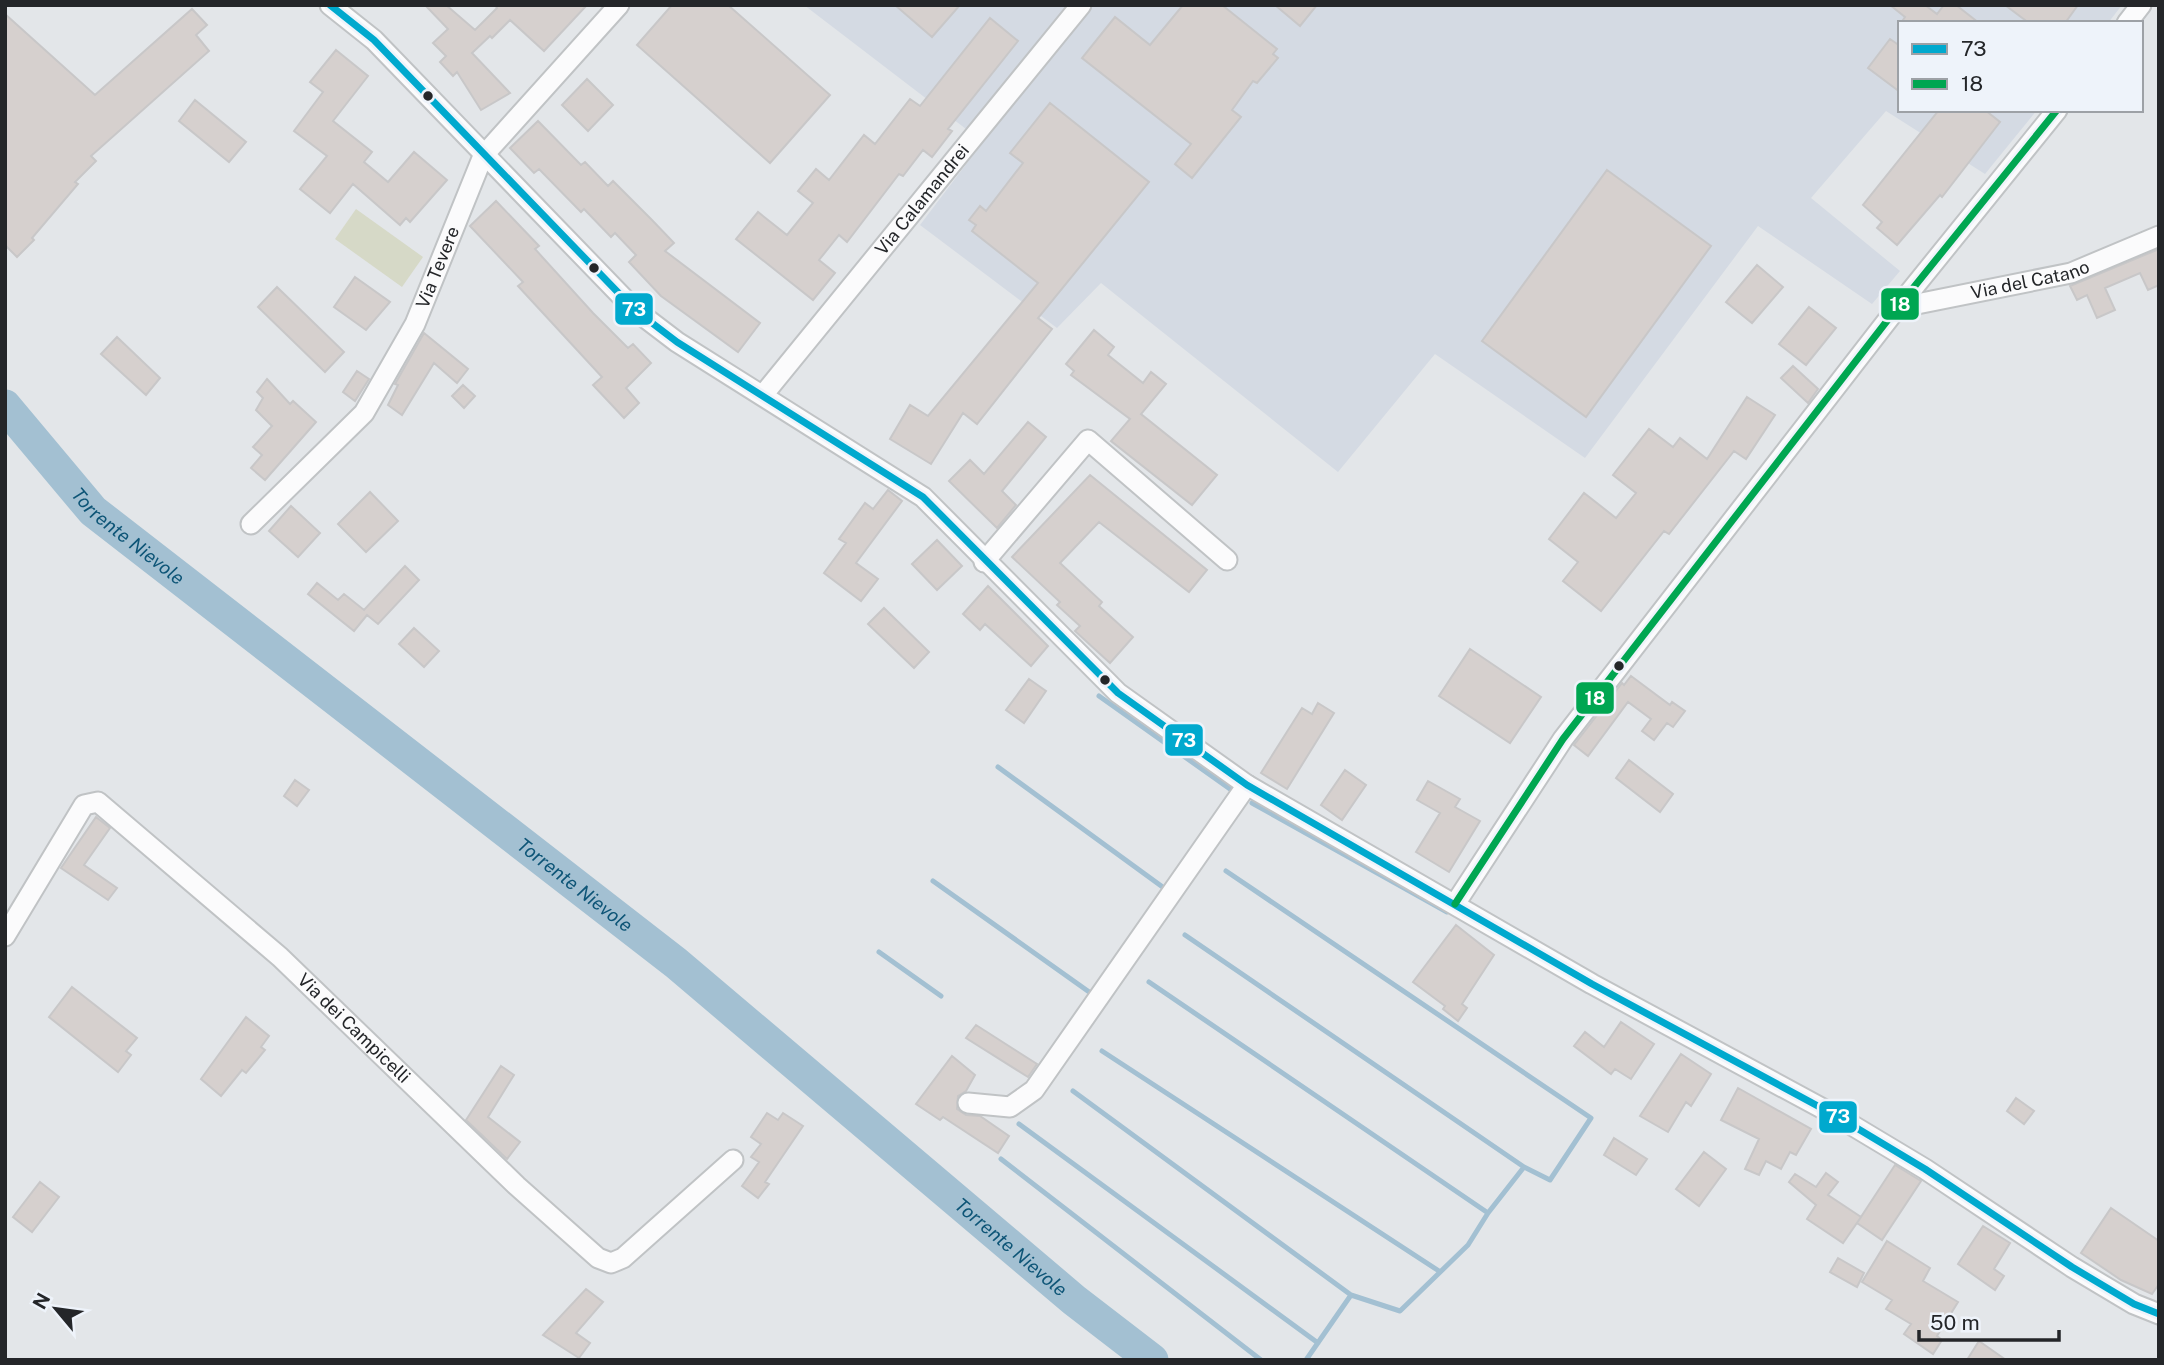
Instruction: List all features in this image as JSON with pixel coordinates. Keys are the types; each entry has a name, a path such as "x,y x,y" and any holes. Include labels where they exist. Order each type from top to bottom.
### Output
{"street":[{"path":"330,5 374,40 483,156 635,310 677,342 923,497 984,562 1118,693 1247,785 1592,984 1840,1118 1925,1169 2072,1267 2134,1304 2159,1314"},
{"name":"Via Tevere","path":"251,524 364,413 415,324 483,156 619,5"},
{"name":"Via Calamandrei","path":"763,395 1081,5"},
{"path":"2129,21 2141,5"},
{"path":"1455,904 1563,739 1897,308 2055,112"},
{"name":"Via del Catano","path":"1897,308 2071,273 2159,236"},
{"path":"984,562 1088,440 1227,560"},
{"path":"968,1103 1010,1107 1034,1090 1247,785"},
{"name":"Via dei Campicelli","path":"5,936 84,805 97,802 280,957 517,1186 598,1258 611,1262 623,1258 733,1160"}],"shaded area":[{"path":"804,5 2122,5 2110,21 1898,21 1898,112 2035,112 1985,174 1886,111 1811,198 1900,271 1872,304 1758,226 1585,458 1435,354 1338,472 1101,283 1057,328 920,225 983,142"}],"green space":[{"path":"356,209 423,257 402,287 335,239"}],"building":[{"path":"425,5 446,5 475,30 497,8 495,5 587,5 544,51 510,20 472,53 510,93 481,110 457,72 453,76 440,62 446,56 433,43 448,29"},
{"path":"672,5 728,5 830,95 770,163 637,45"},
{"path":"895,5 960,5 932,37"},
{"path":"1183,5 1222,5 1277,49 1273,54 1278,58 1257,83 1253,81 1232,110 1241,117 1192,178 1175,164 1191,144 1082,58 1115,17 1150,45"},
{"path":"1275,5 1317,5 1300,26"},
{"path":"1890,5 1925,5 1937,14 1944,5 1956,5 1976,21 1902,21 1905,17"},
{"path":"2005,5 2078,5 2066,21 2026,21"},
{"path":"192,9 207,25 196,35 209,51 91,156 96,161 75,182 78,184 32,238 34,240 17,257 5,245 5,14 95,95"},
{"path":"990,18 1018,41 948,129 952,131 932,157 923,150 903,176 899,174 847,242 839,235 819,260 835,273 813,300 736,239 758,212 787,235 813,203 798,191 816,169 829,180 864,135 875,144 910,99 920,106"},
{"path":"1890,39 1898,45 1898,90 1868,68"},
{"path":"336,50 368,76 333,121 372,152 364,162 388,182 414,152 447,180 410,222 406,218 400,225 353,184 330,213 300,189 327,156 294,131 323,92 310,82"},
{"path":"587,79 613,105 588,131 562,105"},
{"path":"195,100 246,142 229,162 179,121"},
{"path":"1050,103 1149,182 1038,318 1052,329 977,424 963,413 931,464 890,439 910,405 928,416 1038,283 972,231 976,225 969,220 980,206 986,211 1023,163 1010,153"},
{"path":"1937,112 1988,112 2000,122 1942,197 1940,195 1897,245 1877,228 1882,222 1863,205"},
{"path":"538,121 581,165 585,162 608,186 613,181 651,219 674,243 665,251 760,323 738,352 661,296 629,262 636,255 615,233 611,237 584,209 581,212 539,169 534,173 510,148"},
{"path":"1607,170 1711,246 1586,417 1482,341"},
{"path":"496,201 539,246 535,249 593,313 628,348 633,344 651,363 626,388 639,403 624,418 593,385 602,377 518,286 523,282 470,226"},
{"path":"2159,249 2159,285 2148,290 2140,273 2105,288 2115,310 2097,318 2087,295 2077,300 2070,286"},
{"path":"1757,265 1783,287 1752,323 1726,302"},
{"path":"355,277 390,302 366,330 334,307"},
{"path":"277,287 344,352 325,372 258,307"},
{"path":"1809,307 1836,328 1806,365 1779,344"},
{"path":"1094,330 1114,347 1108,355 1143,383 1151,372 1166,384 1141,414 1217,475 1192,505 1111,441 1130,419 1071,375 1074,371 1066,364"},
{"path":"424,333 468,369 457,383 434,363 402,415 388,405 398,385 395,384"},
{"path":"117,337 160,378 146,395 101,354"},
{"path":"1793,366 1818,389 1808,403 1781,378"},
{"path":"357,371 369,379 355,401 343,392"},
{"path":"267,379 290,404 293,401 316,422 265,480 251,468 262,455 253,447 272,426 256,410 263,398 257,392"},
{"path":"463,385 475,396 464,408 452,396"},
{"path":"1747,397 1775,415 1746,459 1734,451 1669,534 1664,531 1601,611 1563,581 1578,562 1549,539 1584,493 1616,518 1636,493 1613,475 1649,429 1673,447 1680,438 1707,459"},
{"path":"1028,422 1046,437 1002,491 1016,505 997,528 949,481 970,460 984,474"},
{"path":"1090,475 1207,570 1189,592 1099,522 1060,563 1102,602 1099,606 1133,637 1110,663 1075,631 1080,626 1057,605 1060,602 1012,557"},
{"path":"888,490 902,501 856,563 878,579 861,601 824,573 846,543 839,539 865,503 873,509"},
{"path":"370,492 398,521 366,552 338,524"},
{"path":"291,506 320,533 298,557 269,531"},
{"path":"937,540 962,566 937,590 912,564"},
{"path":"405,566 419,580 378,624 367,615 354,631 308,594 317,583 338,600 344,594 364,610"},
{"path":"988,586 1048,646 1031,666 985,624 980,630 963,614"},
{"path":"884,608 929,652 914,668 868,624"},
{"path":"414,628 439,651 424,667 399,644"},
{"path":"1470,649 1541,697 1510,743 1439,696"},
{"path":"1631,676 1670,705 1672,702 1685,711 1673,727 1667,723 1654,740 1642,731 1651,719 1628,702 1588,756 1574,745 1622,683 1624,685"},
{"path":"1029,679 1046,691 1024,723 1006,710"},
{"path":"1318,703 1334,713 1287,789 1261,773 1302,708 1312,714"},
{"path":"1629,760 1673,794 1660,812 1616,778"},
{"path":"1345,770 1366,785 1342,820 1321,805"},
{"path":"295,780 309,790 297,806 284,796"},
{"path":"1428,781 1460,799 1455,807 1480,821 1449,872 1416,852 1440,813 1417,800"},
{"path":"96,817 110,828 84,865 117,888 108,900 61,868"},
{"path":"1456,925 1494,955 1462,1004 1467,1008 1458,1021 1443,1009 1445,1006 1413,982"},
{"path":"72,987 137,1038 126,1051 131,1055 118,1072 49,1017"},
{"path":"246,1017 269,1036 261,1047 265,1050 246,1073 242,1070 221,1096 201,1079"},
{"path":"1621,1022 1654,1044 1631,1079 1615,1069 1611,1074 1574,1046 1585,1032 1604,1047"},
{"path":"976,1025 1037,1064 1028,1077 966,1038"},
{"path":"1681,1054 1711,1074 1691,1106 1686,1102 1668,1132 1640,1116"},
{"path":"952,1056 975,1075 966,1091 958,1096 957,1109 966,1115 980,1116 1009,1136 998,1153 943,1117 940,1120 916,1104"},
{"path":"501,1066 514,1075 488,1117 520,1142 507,1159 466,1120"},
{"path":"1738,1088 1811,1129 1796,1155 1790,1152 1781,1169 1766,1161 1759,1175 1745,1169 1759,1139 1721,1120"},
{"path":"2016,1098 2034,1111 2024,1124 2007,1111"},
{"path":"767,1113 778,1120 783,1113 803,1126 765,1182 769,1184 758,1198 742,1186 759,1162 751,1157 761,1144 751,1137"},
{"path":"1614,1138 1647,1159 1636,1175 1604,1155"},
{"path":"1704,1152 1726,1169 1699,1206 1676,1189"},
{"path":"1895,1165 1921,1181 1882,1240 1857,1223"},
{"path":"1826,1173 1838,1182 1828,1195 1861,1217 1843,1243 1807,1219 1816,1205 1789,1182 1795,1174 1816,1187"},
{"path":"40,1182 59,1197 32,1232 13,1217"},
{"path":"2111,1208 2159,1241 2159,1284 2152,1294 2121,1280 2081,1253"},
{"path":"1983,1226 2010,1243 1994,1269 2004,1276 1995,1290 1958,1264"},
{"path":"1887,1241 1930,1268 1923,1281 1958,1302 1937,1336 1942,1340 1933,1354 1904,1334 1911,1324 1886,1309 1892,1300 1862,1282"},
{"path":"1838,1258 1864,1273 1857,1287 1830,1272"},
{"path":"586,1289 603,1302 576,1333 590,1343 579,1358 543,1335"},
{"path":"1979,1341 2006,1360 1967,1360"}],"waterway":[{"name":"Torrente Nievole","path":"5,406 93,511 676,963 1074,1300 1152,1360"},
{"path":"1099,696 1230,789"},
{"path":"998,767 1164,888"},
{"path":"1252,803 1447,912"},
{"path":"1226,871 1591,1118 1550,1180 1524,1167 1488,1213 1468,1245 1400,1311 1351,1295 1306,1360"},
{"path":"933,881 1092,994"},
{"path":"1185,935 1524,1167"},
{"path":"879,952 941,996"},
{"path":"1149,982 1488,1213"},
{"path":"1102,1051 1439,1271"},
{"path":"1073,1091 1351,1295"},
{"path":"1019,1124 1318,1343"},
{"path":"1001,1159 1261,1360"}],"transit line":[{"name":"73","path":"330,5 374,40 635,310 677,342 923,497 1118,693 1247,785 1592,984 1840,1118 1925,1169 2072,1267 2134,1304 2159,1314"},
{"name":"18","path":"1455,904 1563,739 1897,308 2055,112"}]}
